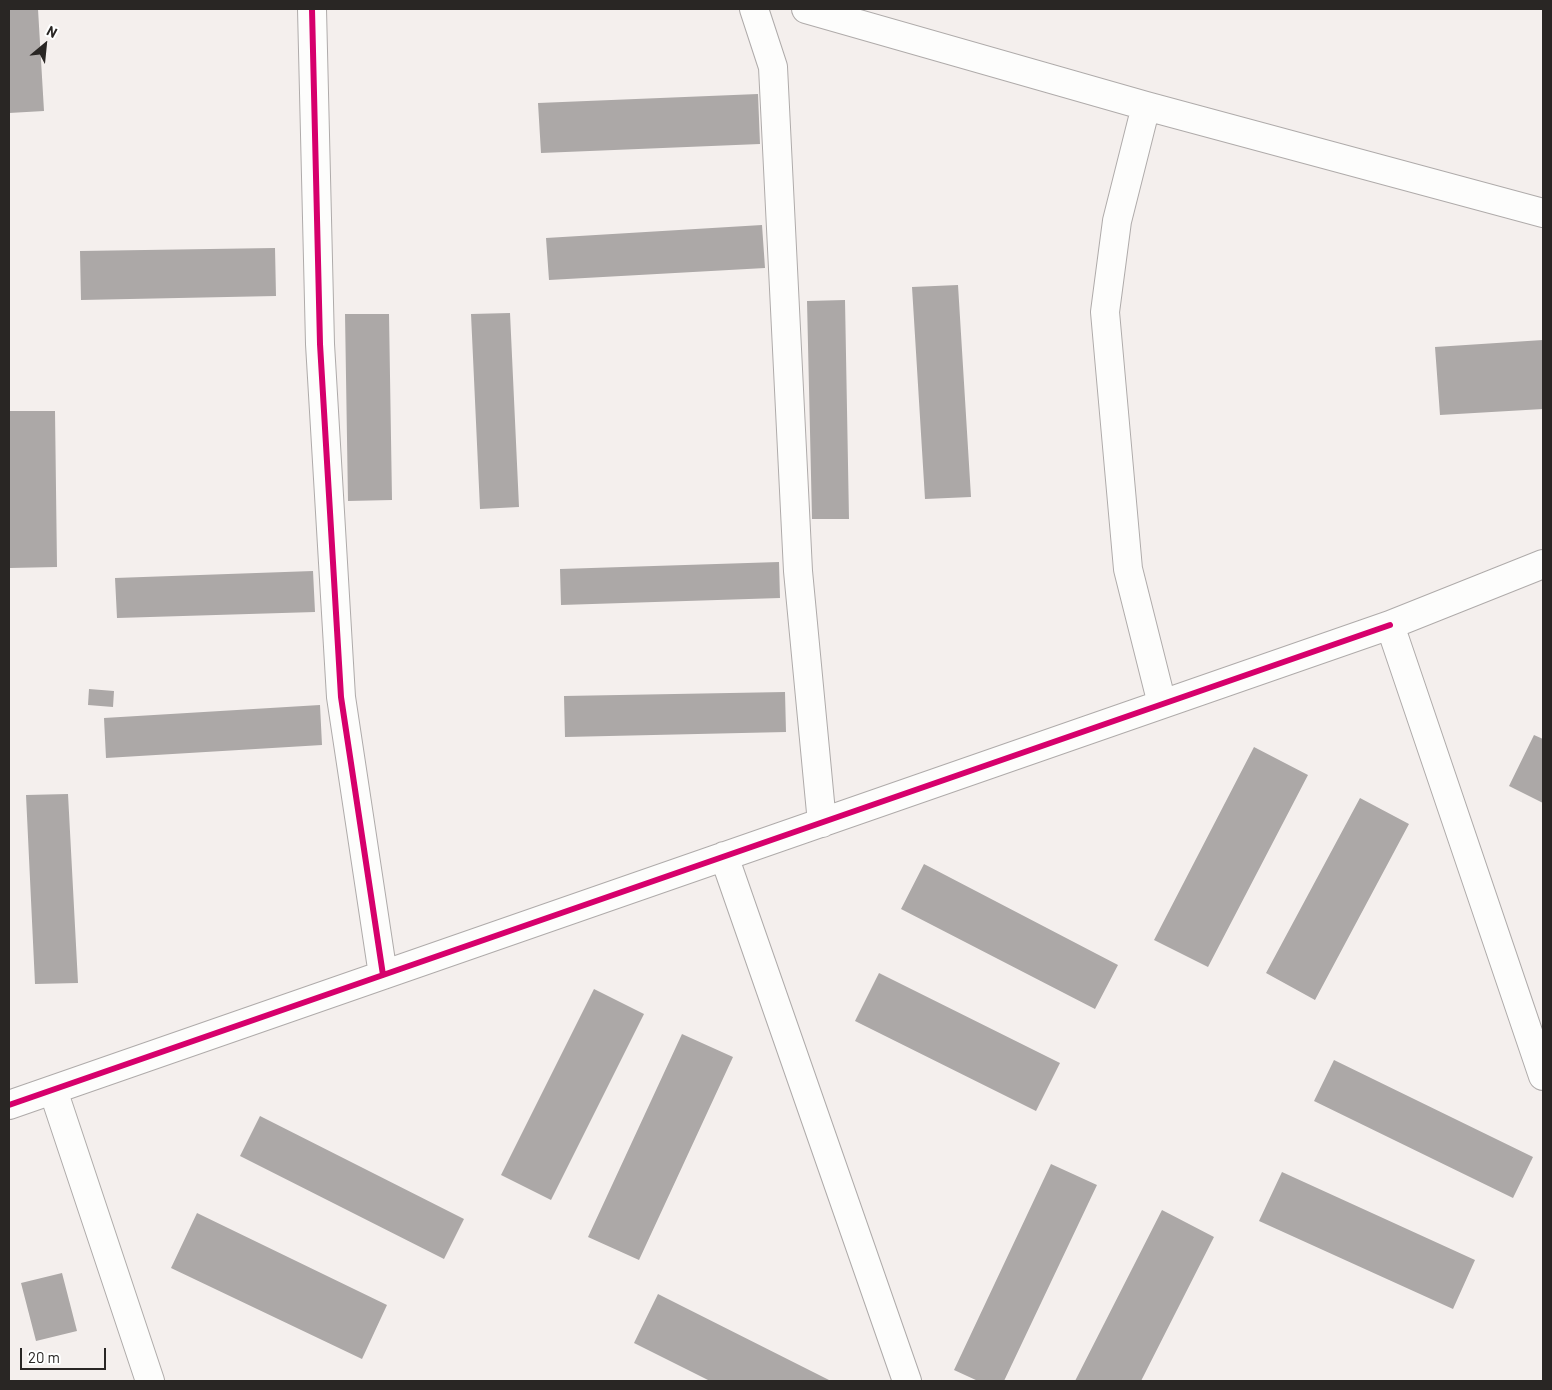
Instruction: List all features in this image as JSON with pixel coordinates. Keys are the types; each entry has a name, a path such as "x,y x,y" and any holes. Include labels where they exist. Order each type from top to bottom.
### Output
{"street":[{"path":"312,9 320,344 341,697 383,975"},
{"path":"754,9 773,68 798,571 822,822"},
{"path":"806,9 1146,106 1543,212"},
{"path":"1146,106 1117,221 1105,312 1128,569 1162,704"},
{"path":"9,1105 1390,625 1543,564"},
{"path":"1390,625 1543,1076"},
{"path":"724,856 907,1381"},
{"path":"52,1090 150,1381"}],"building":[{"path":"9,9 38,9 44,111 9,113"},
{"path":"758,94 760,144 541,153 538,103"},
{"path":"762,225 765,268 549,280 546,238"},
{"path":"275,248 276,296 81,300 80,251"},
{"path":"958,285 971,497 925,499 912,287"},
{"path":"845,300 849,519 812,519 807,301"},
{"path":"510,313 519,507 480,509 471,314"},
{"path":"345,314 389,314 392,500 348,501"},
{"path":"1543,340 1543,409 1440,415 1435,347"},
{"path":"9,411 55,411 57,567 10,568"},
{"path":"779,562 780,598 561,605 560,569"},
{"path":"313,571 315,612 117,618 115,578"},
{"path":"89,689 114,691 113,707 88,705"},
{"path":"785,692 786,732 565,737 564,696"},
{"path":"320,705 322,745 106,758 104,718"},
{"path":"1534,735 1543,739 1543,803 1509,786"},
{"path":"1254,747 1308,775 1208,967 1154,940"},
{"path":"68,794 78,983 35,984 26,795"},
{"path":"1360,798 1409,824 1315,1000 1266,973"},
{"path":"924,864 1118,965 1095,1009 901,909"},
{"path":"879,973 1060,1063 1036,1111 855,1021"},
{"path":"594,989 644,1014 551,1200 501,1175"},
{"path":"682,1034 733,1057 639,1260 588,1237"},
{"path":"1334,1060 1533,1157 1513,1198 1314,1101"},
{"path":"260,1116 464,1219 444,1259 240,1156"},
{"path":"1051,1164 1097,1185 1004,1381 978,1381 954,1370"},
{"path":"1282,1172 1475,1260 1453,1309 1259,1221"},
{"path":"1162,1210 1214,1237 1141,1381 1075,1381"},
{"path":"197,1213 387,1305 362,1359 171,1268"},
{"path":"62,1273 77,1331 36,1341 21,1283"},
{"path":"658,1294 831,1381 710,1381 634,1343"}],"cycle path":[{"path":"312,9 320,344 341,697 383,975"},
{"path":"9,1105 1390,625"}]}
